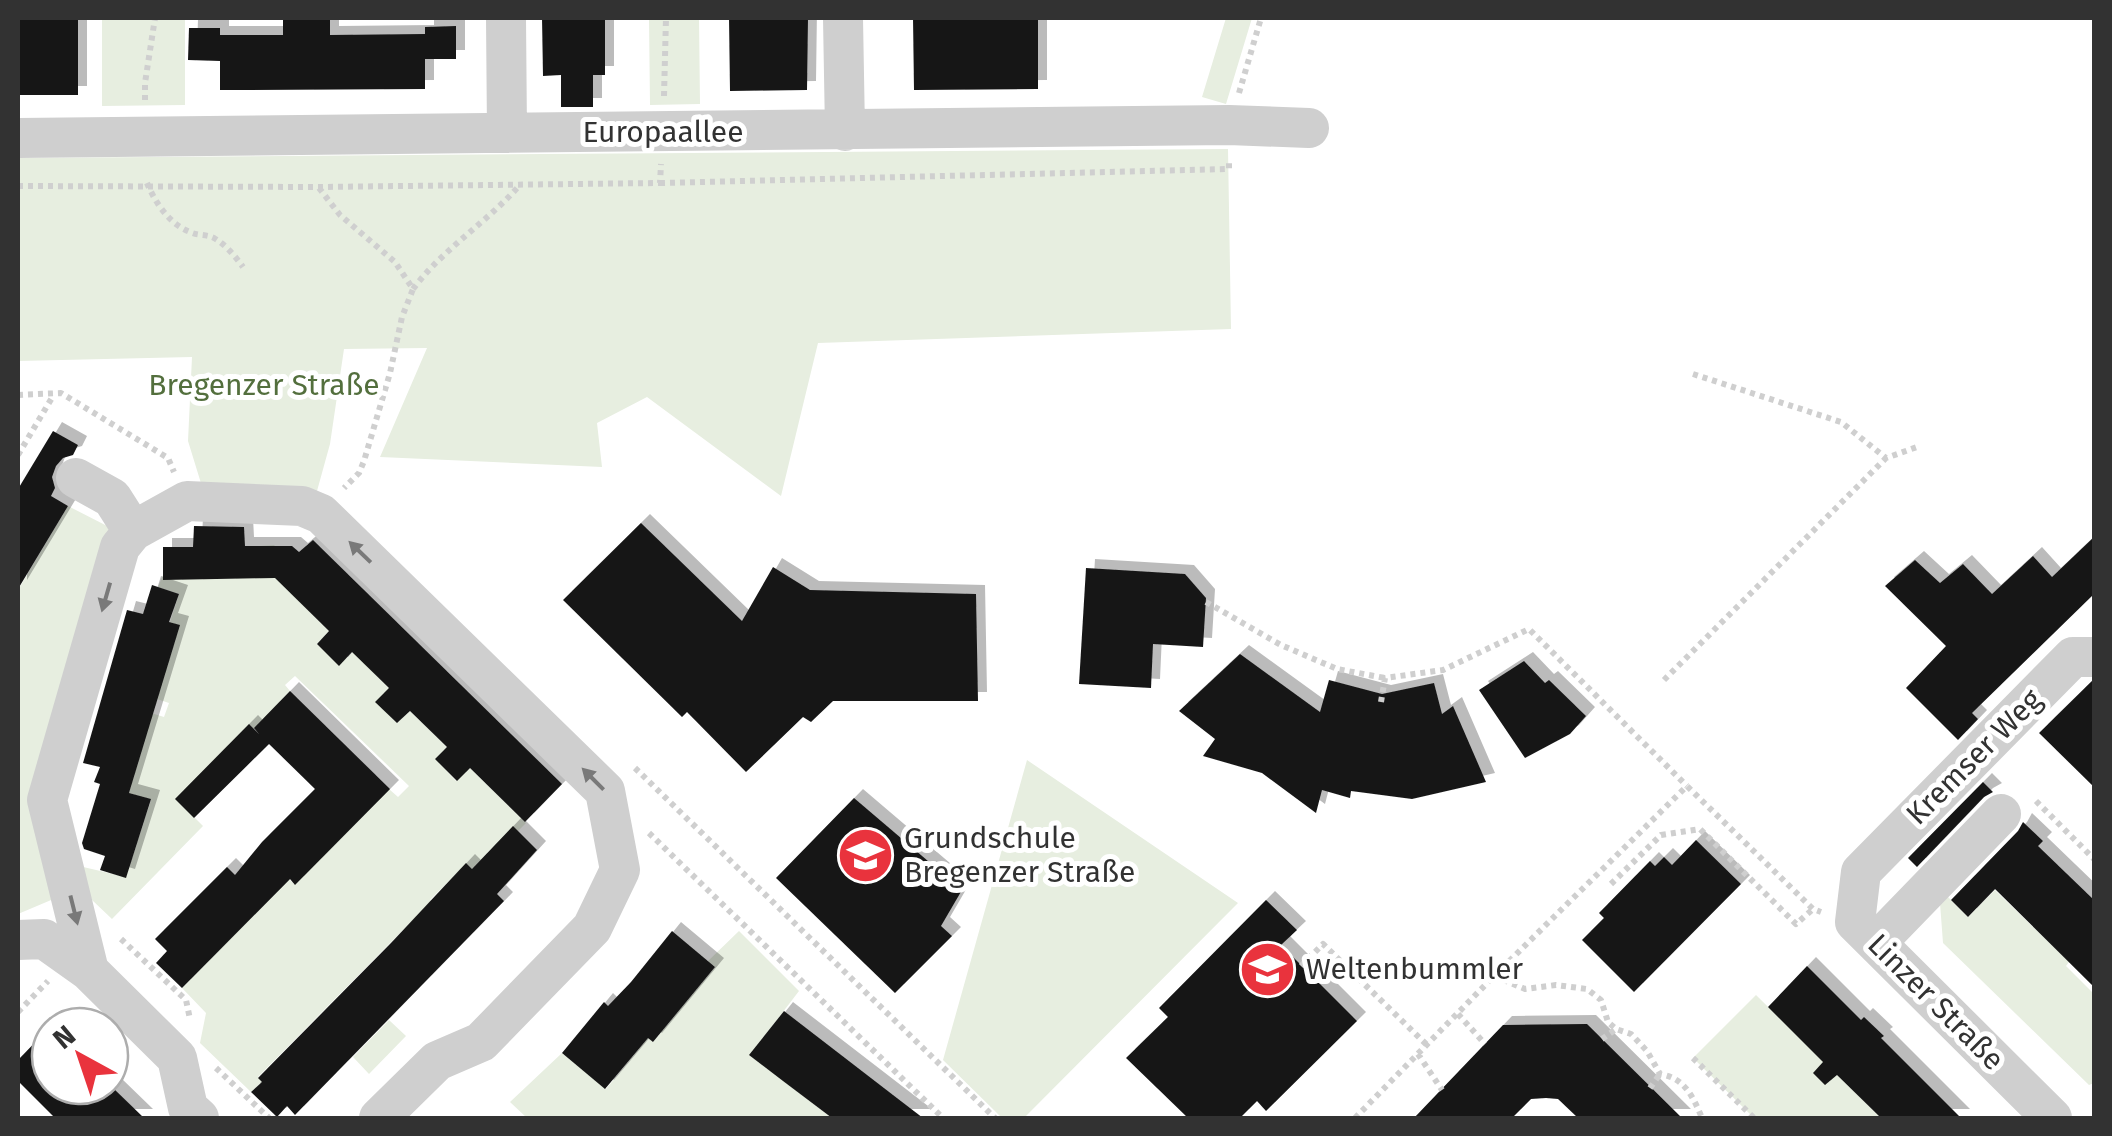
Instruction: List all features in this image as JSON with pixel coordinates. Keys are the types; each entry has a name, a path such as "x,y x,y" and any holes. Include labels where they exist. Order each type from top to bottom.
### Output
{"street":[{"path":"506,18 507,132"},
{"path":"844,18 845,131"},
{"name":"Europaallee","path":"18,138 1229,125 1309,128"},
{"path":"76,478 112,498 133,531"},
{"path":"89,971 48,800 120,547 133,531 187,501 302,506 320,514 606,791 620,870 592,928 481,1042 437,1061 389,1115"},
{"name":"Kremser Weg","path":"1861,872 2073,657 2094,658"},
{"path":"1866,933 2000,814"},
{"name":"Linzer Straße","path":"1861,872 1866,933 2052,1118"},
{"path":"18,940 44,939 89,971 177,1058 188,1108 199,1118"}],"path":[{"path":"155,18 145,83 147,185 178,225 187,232 219,241 244,267"},
{"path":"660,183 666,18"},
{"path":"1229,125 1261,18"},
{"path":"18,186 520,185 1229,169"},
{"path":"358,473 413,289 444,253 520,185"},
{"path":"318,187 340,215 395,262 413,289"},
{"path":"1693,374 1841,422 1886,458"},
{"path":"18,395 61,392 168,458 187,501"},
{"path":"18,456 54,394"},
{"path":"1664,680 1886,458 1917,447"},
{"path":"1206,602 1336,669 1384,678 1443,670 1529,629 1813,909 1866,933"},
{"path":"1380,702 1384,678"},
{"path":"606,791 636,767 995,1118"},
{"path":"1355,1118 1687,786"},
{"path":"1610,884 1661,835 1700,829 1796,924 1813,909"},
{"path":"647,831 943,1118"},
{"path":"1302,966 1323,944 1427,1046"},
{"path":"1494,976 1524,989 1556,985 1588,989 1600,1000 1608,1022 1630,1034 1647,1051 1660,1074"},
{"path":"1458,1014 1484,1044"},
{"path":"1602,1039 1616,1029"},
{"path":"1418,1054 1442,1090"},
{"path":"1694,1058 1754,1118"},
{"path":"1650,1088 1660,1074"},
{"path":"1660,1074 1674,1076 1688,1090 1702,1118"}],"green space":[{"path":"102,18 185,18 185,105 102,106"},
{"path":"649,18 699,18 700,104 650,105"},
{"path":"1226,18 1252,18 1226,104 1202,97"},
{"name":"Bregenzer Straße","path":"1228,149 1231,329 818,343 781,496 647,397 597,423 602,467 380,457 427,348 344,349 330,444 317,491 204,493 188,441 192,357 18,361 18,158"},
{"path":"68,506 113,529 32,799 63,895 18,914 18,590"},
{"path":"274,545 279,550 276,578 329,631 317,644 339,665 353,652 389,688 387,713 397,723 410,711 447,747 439,756 450,766 446,770 456,781 470,768 526,823 497,852 492,848 472,869 466,864 430,900 434,904 408,925 258,1077 262,1082 251,1092 200,1043 206,1013 182,988 289,879 294,884 389,789 398,797 409,786 295,676 285,685 290,691 254,729 250,725 176,799 203,826 112,919 92,900 79,866 126,877 151,800 129,793 148,712 164,717 169,703 157,699 170,622 179,594 158,587 163,575 260,573 260,546"},
{"path":"1027,760 1238,903 1024,1118 1002,1118 943,1060"},
{"path":"1995,890 2069,962 2066,966 2094,994 2094,1083 2089,1085 1943,943 1940,903 1947,896 1968,917"},
{"path":"739,931 799,991 750,1055 832,1118 527,1118 510,1102 562,1053 606,1089 648,1038 653,1042 715,967 708,961"},
{"path":"1756,995 1881,1118 1754,1118 1693,1058"},
{"path":"389,1020 406,1036 369,1074 353,1057"}],"building":[{"path":"542,18 605,18 605,75 593,75 593,107 561,107 561,75 543,76"},
{"path":"729,18 808,18 807,90 730,91"},
{"path":"913,18 1038,18 1038,89 914,90"},
{"path":"283,19 330,19 330,35 425,34 425,27 456,26 456,59 425,59 425,89 220,90 220,61 188,60 189,28 220,28 220,35 283,35"},
{"path":"18,20 78,20 78,95 18,95"},
{"path":"53,431 78,445 73,455 56,466 52,477 55,488 51,496 68,506 18,589 18,489"},
{"path":"641,523 742,621 773,567 810,590 976,594 978,701 833,701 811,722 803,717 746,772 687,712 682,717 563,600"},
{"path":"194,526 244,527 245,546 292,546 299,552 313,540 562,784 525,822 470,768 457,781 435,759 447,747 410,711 397,723 375,702 389,688 352,652 339,666 317,644 329,631 275,578 163,580 163,547 193,547"},
{"path":"2094,537 2094,594 1972,713 1978,719 1958,740 1906,688 1946,646 1885,586 1915,560 1940,583 1963,564 1992,594 2033,556 2052,577"},
{"path":"1086,568 1185,574 1206,598 1203,647 1153,644 1151,688 1079,684"},
{"path":"152,585 179,594 169,622 180,625 129,793 151,799 126,878 100,870 105,856 84,849 82,843 100,784 94,782 100,767 83,763 127,610 143,614"},
{"path":"1240,654 1320,712 1329,680 1382,694 1434,683 1442,714 1453,706 1486,782 1412,799 1351,791 1350,798 1322,790 1316,813 1262,773 1203,756 1215,739 1179,711"},
{"path":"1524,661 1586,716 1570,734 1525,758 1479,690"},
{"path":"2094,681 2094,787 2039,733"},
{"path":"290,691 390,789 295,885 290,879 182,988 156,963 167,951 155,939 227,867 235,875 315,789 269,744 194,818 175,799 249,724 259,734 254,728"},
{"path":"1983,782 1993,792 1917,867 1908,858"},
{"path":"854,798 962,890 941,926 952,936 895,993 776,878"},
{"path":"2023,822 2043,841 2038,846 2094,900 2094,987 1995,889 1968,917 1951,900"},
{"path":"513,826 537,850 497,894 504,901 295,1115 287,1106 277,1117 251,1092 262,1082 258,1078 466,863 472,869"},
{"path":"1696,840 1741,884 1634,992 1582,940 1604,918 1599,913 1650,861 1655,866 1664,857 1672,865"},
{"path":"1266,900 1297,930 1281,945 1357,1021 1266,1111 1257,1101 1240,1118 1188,1118 1126,1058 1168,1017 1159,1008"},
{"path":"672,931 715,967 653,1042 648,1038 605,1089 562,1053 604,1002 608,1006 631,982"},
{"path":"1807,966 1861,1020 1864,1017 1884,1036 1881,1038 1961,1118 1881,1118 1837,1075 1825,1085 1813,1073 1823,1062 1768,1007"},
{"path":"784,1011 923,1118 832,1118 749,1055"},
{"path":"1587,1024 1682,1118 1578,1118 1558,1099 1546,1098 1531,1099 1512,1118 1414,1118 1503,1025"},
{"path":"30,1048 30,1093 18,1081 18,1060"},
{"path":"130,1104 144,1118 55,1118 43,1106"}],"place":[{"name":"Grundschule Bregenzer Straße","path":"865,855"},
{"name":"Weltenbummler","path":"1267,969"}]}
